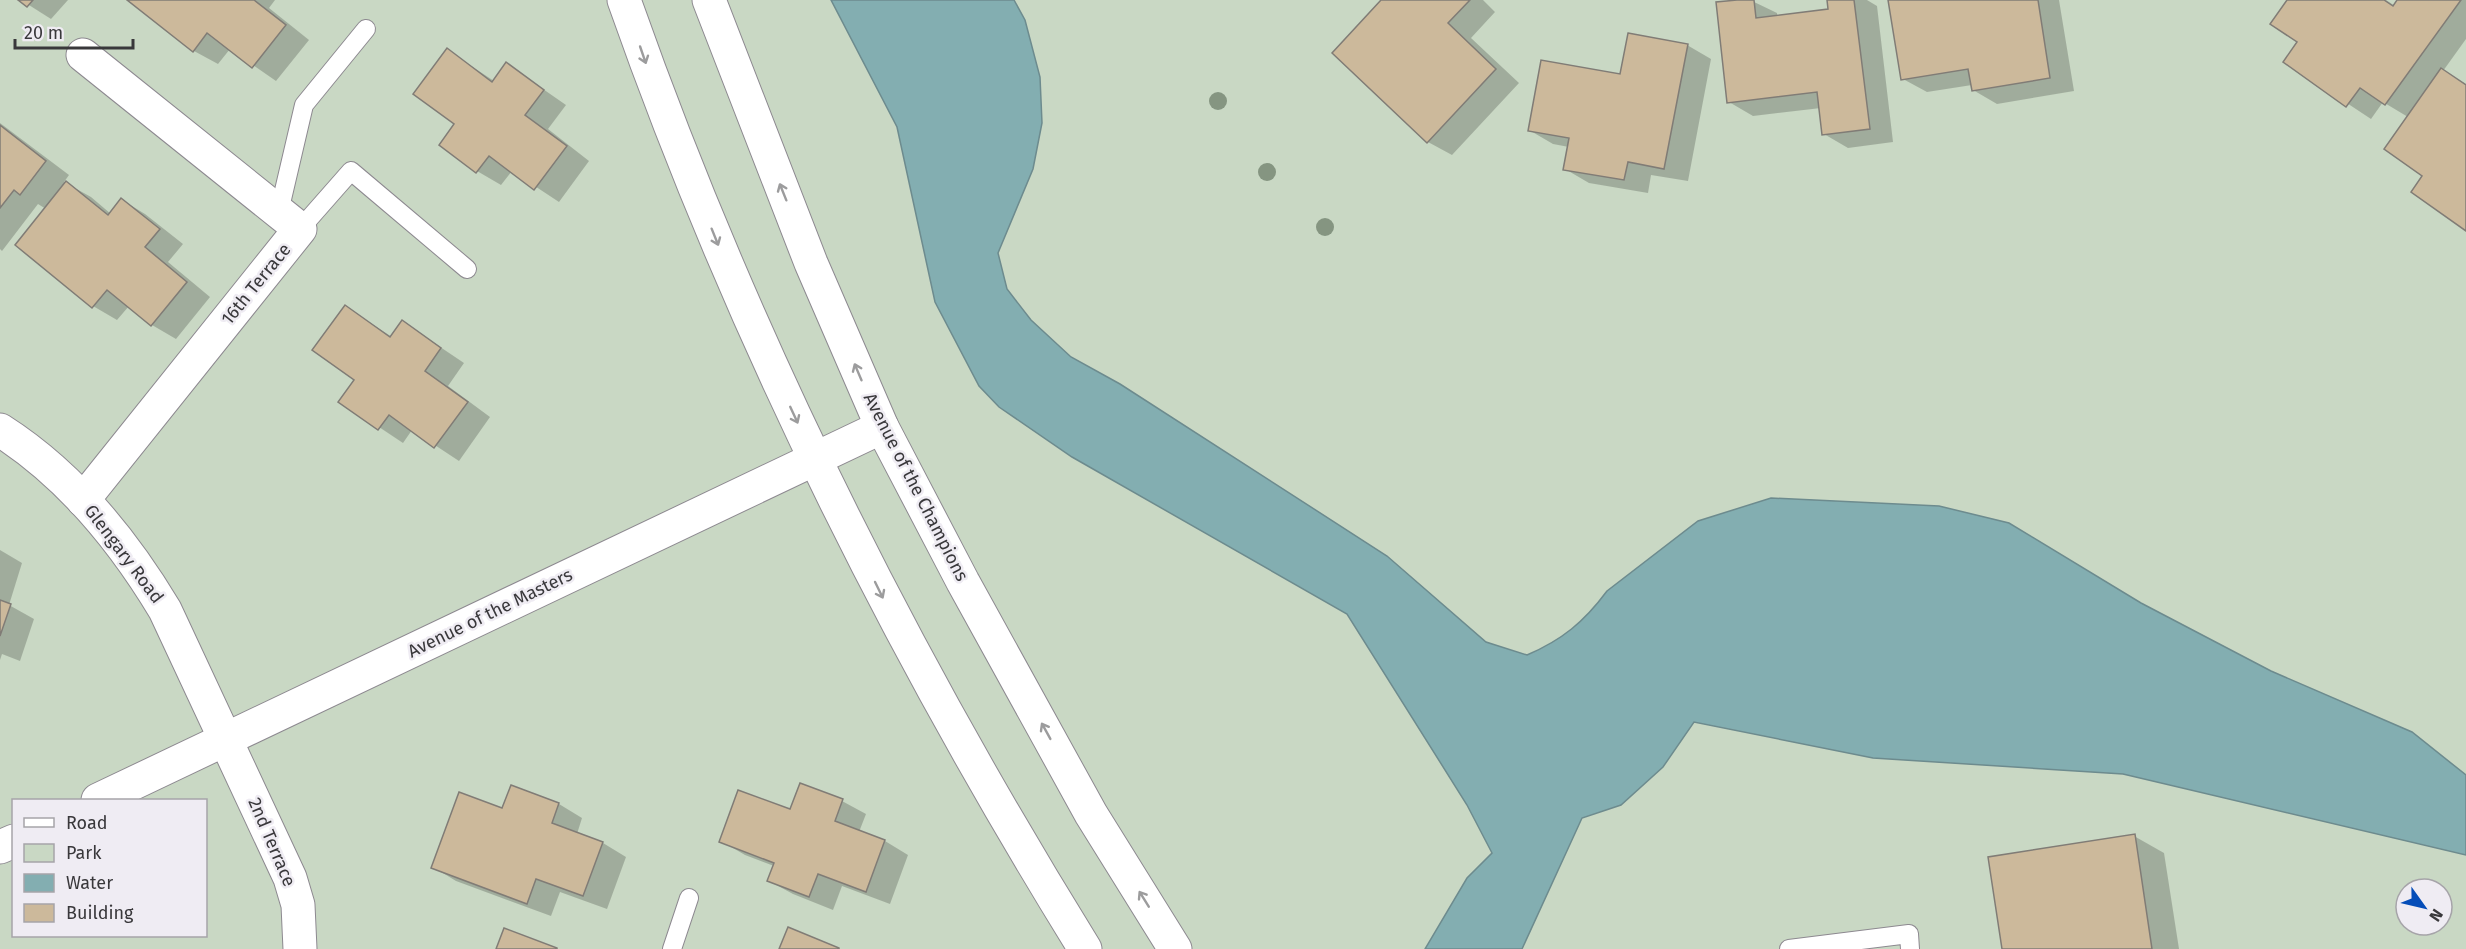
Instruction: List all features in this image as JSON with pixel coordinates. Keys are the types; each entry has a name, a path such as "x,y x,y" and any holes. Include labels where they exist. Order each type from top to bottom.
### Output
{"street":[{"path":"624,0 648,69 733,283 815,458 896,622 1013,833 1085,949"},
{"name":"Avenue of the Champions","path":"709,0 807,252 882,427 963,582 1091,814 1175,949"},
{"name":"16th Terrace","path":"83,55 289,221 83,500"},
{"name":"Avenue of the Masters","path":"102,799 882,427"},
{"name":"Glengary Road","path":"0,430 42,461 83,500 147,579 165,610 227,739"},
{"name":"2nd Terrace","path":"227,739 290,878 297,905 300,949"}],"lane":[{"path":"289,221 304,105 366,29"},
{"path":"289,221 351,171 466,269"},
{"path":"672,949 689,898"},
{"path":"1789,949 1909,934 1910,949"}],"green space":[{"path":"0,0 2466,0 2466,949 0,949"}],"water":[{"path":"831,0 1014,0 1025,20 1040,77 1042,123 1033,169 998,253 1007,289 1031,320 1071,357 1120,384 1387,556 1486,642 1527,655 1540,649 1572,629 1607,591 1698,521 1771,498 1939,506 2009,523 2141,603 2271,671 2412,732 2466,775 2466,855 2123,774 1873,758 1694,722 1663,767 1621,805 1582,818 1522,949 1425,949 1467,878 1492,853 1467,805 1347,614 1072,457 999,407 979,386 935,302 897,127"}],"building":[{"path":"18,0 33,0 27,7"},
{"path":"127,0 254,0 286,25 252,68 207,33 193,52"},
{"path":"1381,0 1470,0 1448,23 1496,69 1427,143 1332,53"},
{"path":"1754,0 1756,18 1828,9 1827,0 1854,0 1870,129 1822,135 1817,92 1727,103 1716,2"},
{"path":"1888,0 2038,0 2050,78 1972,91 1968,69 1901,80"},
{"path":"2287,0 2384,0 2393,6 2397,0 2461,0 2385,105 2360,88 2346,107 2283,62 2297,42 2270,24"},
{"path":"1628,33 1688,44 1664,169 1628,162 1624,180 1563,170 1569,138 1528,131 1541,60 1620,74"},
{"path":"447,48 492,82 506,62 544,90 525,115 567,146 534,190 489,156 476,173 439,145 454,124 413,94"},
{"path":"2441,68 2466,85 2466,231 2411,192 2422,176 2384,149"},
{"path":"0,125 46,161 20,195 14,190 0,208"},
{"path":"66,181 108,215 121,198 160,229 145,247 187,282 151,326 107,290 92,308 15,245"},
{"path":"345,305 390,337 402,320 441,348 425,371 468,402 434,448 389,415 378,430 338,402 354,380 312,350"},
{"path":"0,600 11,604 0,636"},
{"path":"800,783 843,799 835,821 885,840 866,892 818,874 809,897 767,881 774,863 719,842 738,790 790,809"},
{"path":"511,785 559,803 552,823 603,842 583,896 536,879 527,904 431,868 459,792 502,808"},
{"path":"2135,834 2152,949 2002,949 1988,857"},
{"path":"788,927 839,948 839,949 779,949"},
{"path":"504,928 557,948 557,949 496,949"}]}
